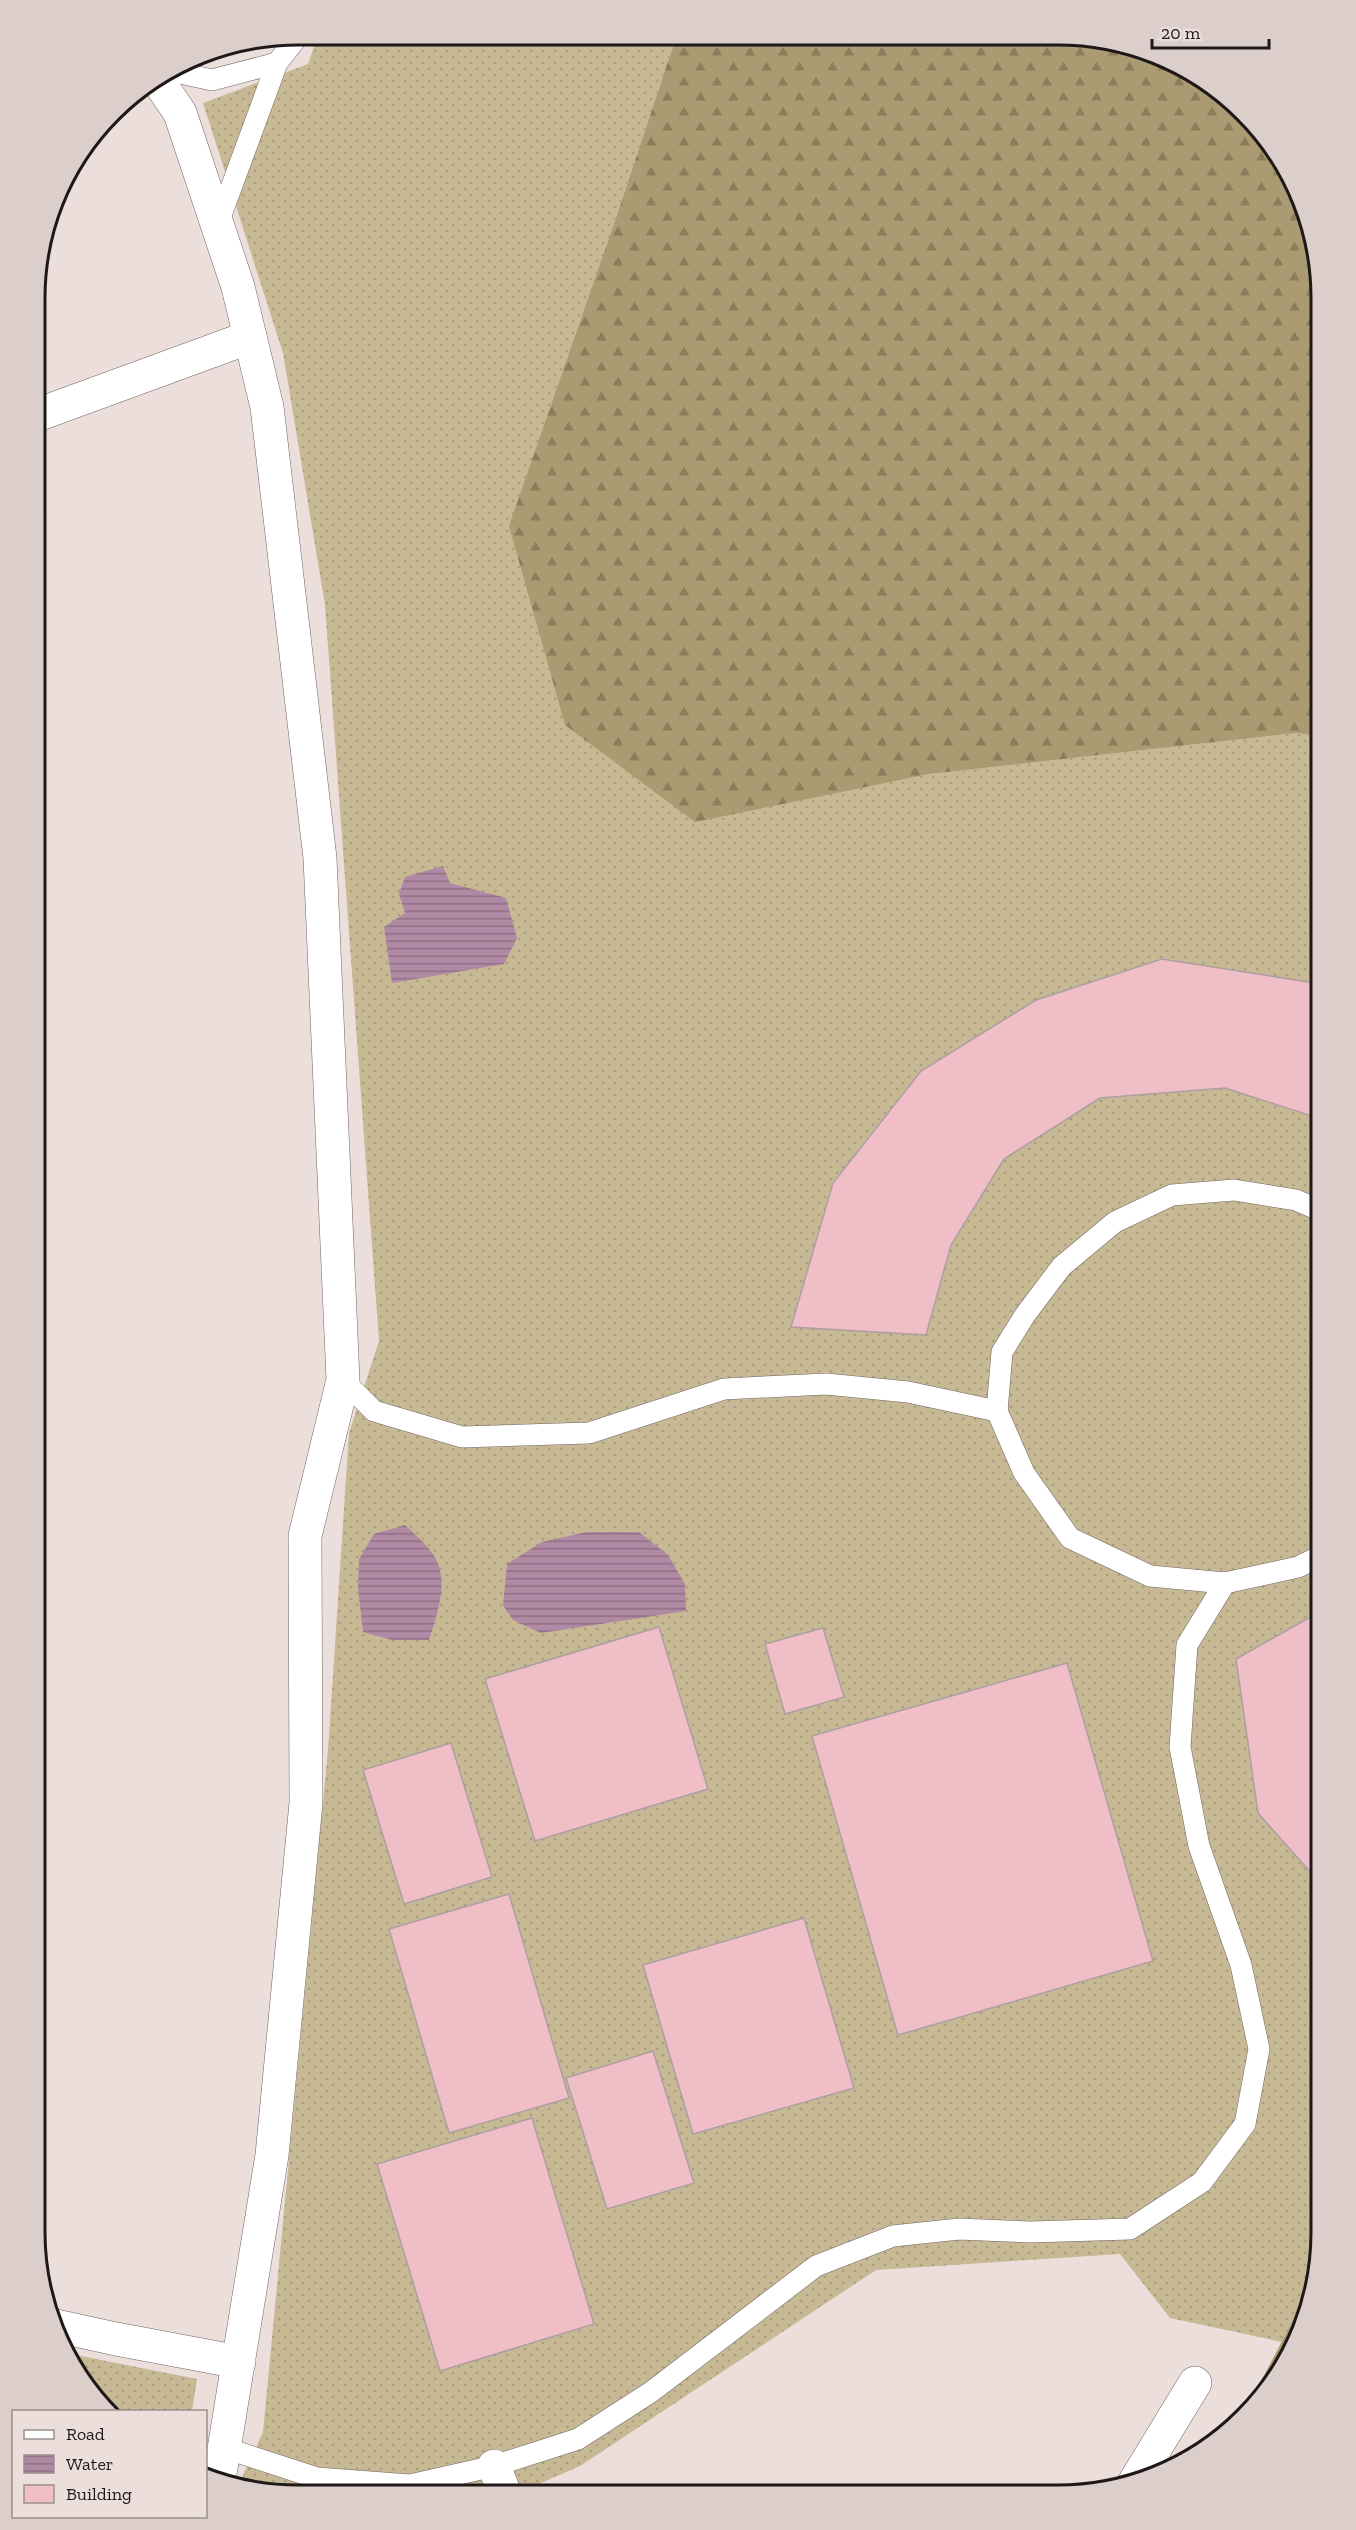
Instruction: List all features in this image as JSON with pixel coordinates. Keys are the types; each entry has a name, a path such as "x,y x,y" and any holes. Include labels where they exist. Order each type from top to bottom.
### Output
{"street":[{"path":"161,86 180,113 238,287 267,407 320,858 343,1380 305,1536 306,1803 272,2155 220,2473"},
{"path":"45,412 250,337"},
{"path":"63,2328 238,2362"},
{"path":"1141,2471 1195,2384"}],"lane":[{"path":"217,226 278,63 291,45"},
{"path":"182,73 212,80 278,63"},
{"path":"1311,1207 1296,1200 1234,1190 1172,1195 1115,1222 1062,1266 1002,1352 997,1411 1024,1473 1070,1538 1150,1576 1225,1583 1298,1567 1311,1561"},
{"path":"343,1380 374,1411 462,1437 589,1433 724,1389 826,1384 908,1392 997,1411"},
{"path":"225,2448 317,2478 410,2485 500,2480 578,2439 651,2392 816,2266 893,2235 959,2229 1030,2232 1130,2229 1202,2182 1245,2124 1259,2049 1241,1965 1199,1846 1180,1747 1187,1645 1225,1583"}],"shaded area":[{"path":"315,45 673,45 613,227 695,821 930,774 1297,733 1311,735 1311,2232 1309,2265 1299,2310 1282,2342 1170,2318 1120,2254 876,2270 580,2466 537,2485 298,2485 265,2483 242,2478 263,2432 328,1750 349,1433 379,1341 325,605 283,353 203,103 308,64"},
{"path":"77,2355 197,2379 192,2410 118,2410 97,2386"}],"green space":[{"path":"673,45 1058,45 1091,47 1155,64 1212,97 1248,131 1277,172 1298,217 1309,265 1311,298 1311,735 1297,733 930,774 695,822 565,725 509,526"},
{"path":"1299,2309 1285,2344 1257,2388"}],"water":[{"path":"443,866 450,883 506,898 517,938 504,964 392,983 384,927 405,913 399,894 405,877"},
{"path":"405,1525 429,1549 440,1570 441,1593 429,1640 392,1640 363,1632 358,1589 359,1559 374,1534"},
{"path":"586,1532 639,1532 668,1555 685,1584 686,1611 541,1633 513,1620 503,1605 507,1564 542,1542"}],"building":[{"path":"1162,959 1311,982 1311,1116 1225,1088 1100,1098 1004,1159 951,1245 926,1335 791,1327 833,1183 921,1071 1036,1000"},
{"path":"1311,1617 1311,1873 1258,1813 1236,1659"},
{"path":"659,1627 708,1789 535,1841 485,1679"},
{"path":"823,1628 844,1697 785,1714 765,1644"},
{"path":"1067,1663 1153,1961 898,2035 812,1736"},
{"path":"451,1743 492,1877 404,1904 363,1770"},
{"path":"509,1894 569,2098 449,2133 389,1929"},
{"path":"804,1918 854,2088 693,2134 643,1965"},
{"path":"653,2051 694,2183 607,2209 566,2078"},
{"path":"532,2118 594,2324 440,2371 377,2164"}]}
